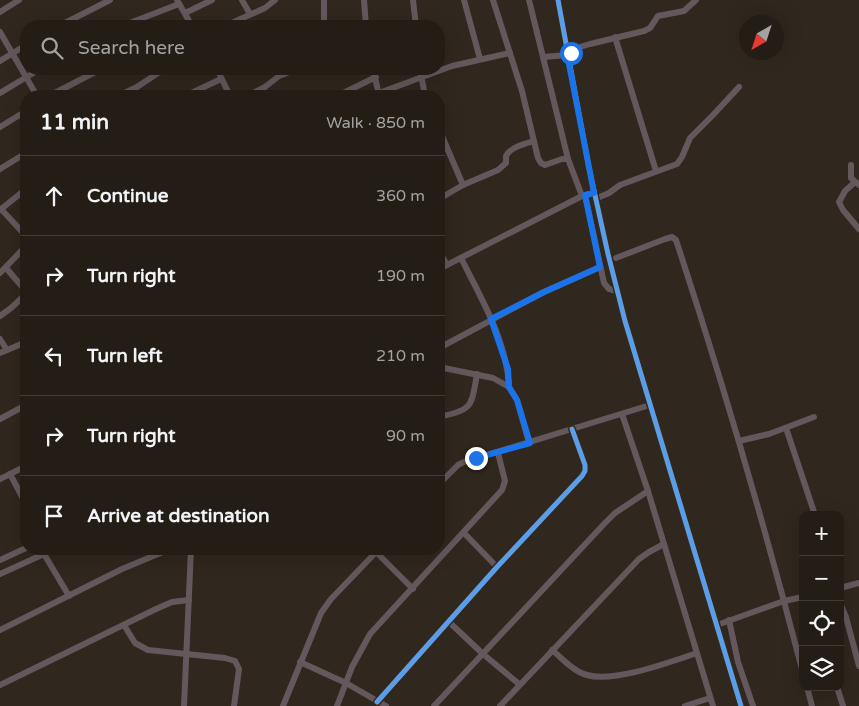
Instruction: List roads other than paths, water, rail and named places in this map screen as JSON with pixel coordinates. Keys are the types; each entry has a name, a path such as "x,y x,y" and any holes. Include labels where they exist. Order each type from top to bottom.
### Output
{"street":[{"path":"0,12 19,0"},
{"path":"71,20 110,0"},
{"path":"185,13 212,0"},
{"path":"242,0 250,14"},
{"path":"238,20 265,8 275,0"},
{"path":"324,0 324,20"},
{"path":"364,0 366,20"},
{"path":"413,0 415,20"},
{"path":"464,0 480,59"},
{"path":"493,0 522,91 538,158 543,165 568,159"},
{"path":"529,0 568,159 583,196 605,286 608,289 617,291"},
{"path":"558,0 595,196 617,291 741,706"},
{"path":"543,57 567,54 580,47 647,30 658,16 684,11 696,0"},
{"path":"136,20 178,2 189,20"},
{"path":"0,32 20,65"},
{"path":"615,37 656,171"},
{"path":"0,61 20,48"},
{"path":"445,69 510,52"},
{"path":"61,90 89,75"},
{"path":"130,90 154,75"},
{"path":"220,75 227,90"},
{"path":"258,90 282,75"},
{"path":"388,90 424,75"},
{"path":"0,93 27,76 34,90"},
{"path":"420,76 424,90"},
{"path":"349,90 376,77 378,90"},
{"path":"199,90 222,79"},
{"path":"445,262 447,265 583,196 609,193 620,185 679,163 690,138 739,87"},
{"path":"0,127 20,115"},
{"path":"445,196 503,166 506,163 508,152 534,141"},
{"path":"445,149 463,185"},
{"path":"0,169 20,157"},
{"path":"851,165 851,178 857,183 845,191 839,202 843,210 859,229"},
{"path":"20,194 1,209 20,230"},
{"path":"616,258 665,239 672,237 676,239 719,371 799,658"},
{"path":"20,252 3,270 20,285"},
{"path":"461,258 491,319 508,369 509,387 519,405 530,443"},
{"path":"445,345 544,292 600,267"},
{"path":"0,316 20,300"},
{"path":"0,339 3,351 20,344"},
{"path":"445,368 493,378 509,387"},
{"path":"445,415 454,414 469,407 474,398 477,374"},
{"path":"445,478 458,465 650,405"},
{"path":"0,419 20,408"},
{"path":"622,414 648,491 712,706"},
{"path":"739,441 769,434 814,417"},
{"path":"786,428 814,511"},
{"path":"377,702 448,621 584,473 585,465 572,430"},
{"path":"445,554 502,490 505,484 505,475 498,452"},
{"path":"0,479 20,469"},
{"path":"10,474 20,493"},
{"path":"434,706 610,518 648,491"},
{"path":"464,533 498,567"},
{"path":"500,706 639,559 664,544"},
{"path":"0,560 20,551"},
{"path":"0,574 42,555"},
{"path":"45,555 68,596"},
{"path":"0,630 122,569 156,555"},
{"path":"184,706 191,555"},
{"path":"283,706 317,618 372,555"},
{"path":"381,555 413,589"},
{"path":"337,706 360,652 370,634 444,555"},
{"path":"844,587 859,584"},
{"path":"717,625 784,601 799,598"},
{"path":"0,685 165,605 179,600 189,600"},
{"path":"844,613 859,666"},
{"path":"728,620 738,662 753,706"},
{"path":"448,621 483,654 520,684"},
{"path":"124,625 133,642 146,650 225,658 237,662 239,669 234,706"},
{"path":"552,650 582,674 599,677 614,676 646,669 696,653"},
{"path":"300,662 346,683 386,706"},
{"path":"807,691 812,706"},
{"path":"838,691 843,706"},
{"path":"684,706 710,698"}]}
